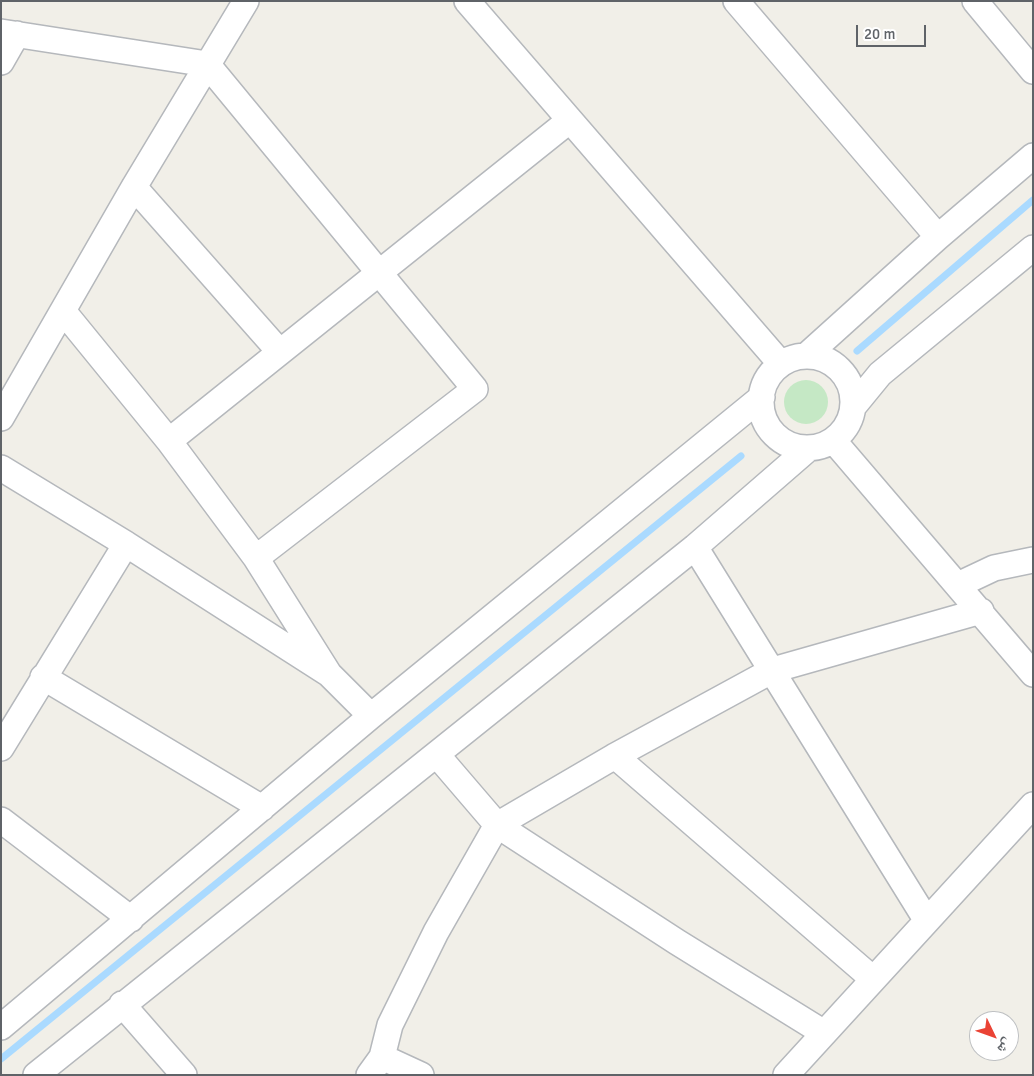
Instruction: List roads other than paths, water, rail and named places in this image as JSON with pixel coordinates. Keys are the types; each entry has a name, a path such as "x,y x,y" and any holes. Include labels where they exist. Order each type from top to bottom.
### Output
{"street":[{"path":"1,418 134,187 246,1"},
{"path":"467,1 782,364"},
{"path":"736,1 938,236"},
{"path":"975,1 1033,71"},
{"path":"1,62 9,33 207,64 475,388 256,558"},
{"path":"169,441 279,351 570,120"},
{"path":"806,356 938,236 1033,156"},
{"path":"134,187 279,351"},
{"path":"853,407 880,374 1033,248"},
{"path":"63,311 169,441 256,558 329,674"},
{"path":"806,356 819,357 831,362 841,371 848,382 852,394 853,407 849,420 833,440 822,446 808,448 795,446 773,433 766,422 762,410 765,384 772,373 782,364 793,358 806,356"},
{"path":"2,1025 131,919 371,716 762,397"},
{"path":"833,440 1033,674"},
{"path":"36,1075 122,1004 695,547 808,448"},
{"path":"1,468 126,544 329,674 371,716"},
{"path":"1,748 126,544"},
{"path":"695,547 927,921"},
{"path":"958,585 994,568 1033,560"},
{"path":"422,1075 375,1066 394,1017 436,932 497,825 615,756 773,670 981,611"},
{"path":"43,678 262,808"},
{"path":"437,754 497,825 677,942 824,1033"},
{"path":"615,756 873,979"},
{"path":"786,1075 1033,805"},
{"path":"1,820 131,919"},
{"path":"122,1004 184,1075"}],"waterway":[{"path":"857,351 1033,200"},
{"path":"1,1059 741,456"}]}
